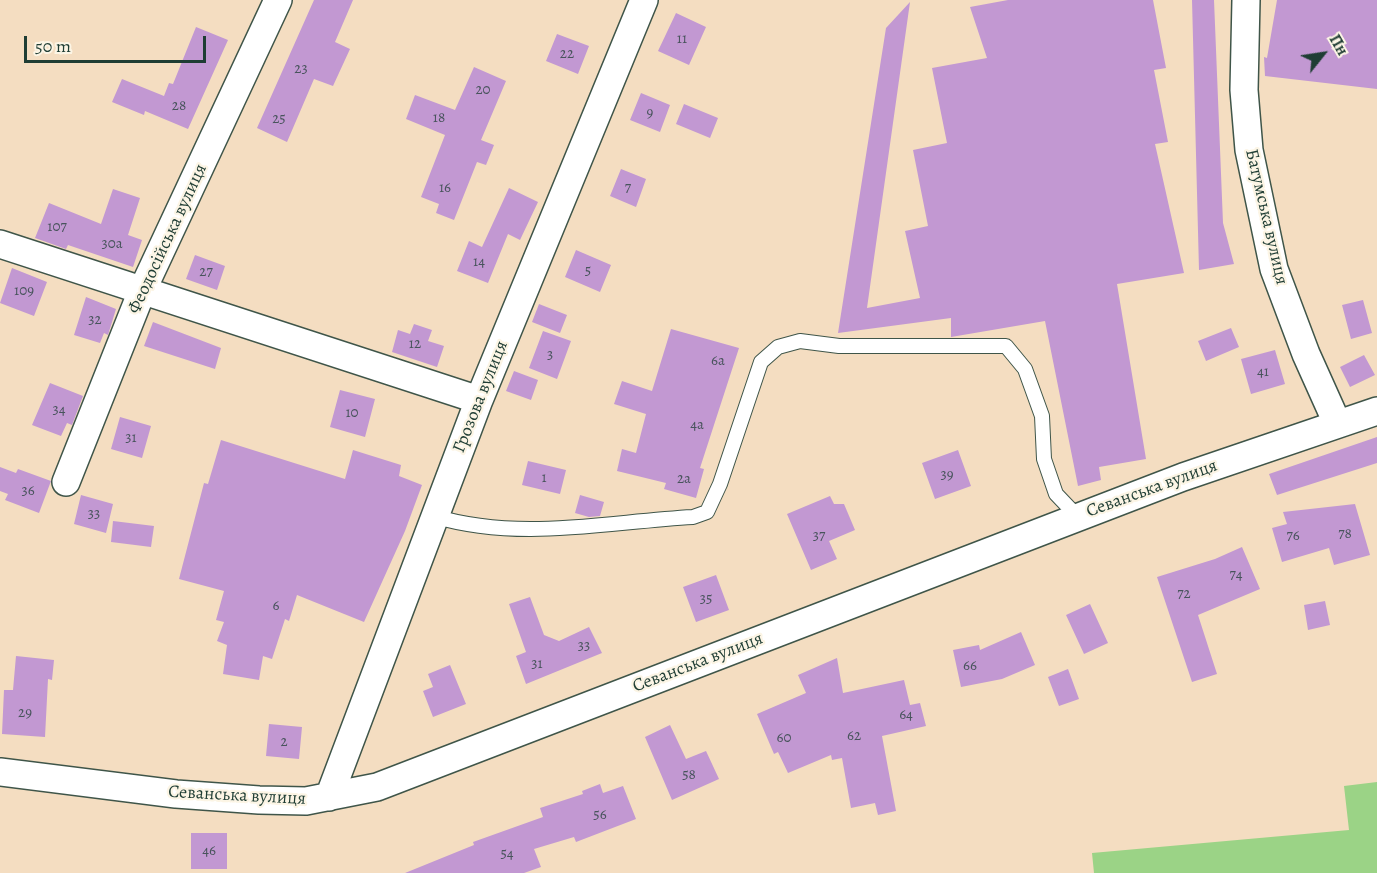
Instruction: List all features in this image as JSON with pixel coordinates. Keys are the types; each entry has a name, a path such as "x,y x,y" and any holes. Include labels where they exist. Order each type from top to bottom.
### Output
{"street":[{"name":"Феодосійська вулиця","path":"66,482 142,291 278,0"},
{"name":"Грозова вулиця","path":"329,797 479,400 645,0"},
{"name":"Батумська вулиця","path":"1246,0 1244,90 1249,150 1274,269 1306,354 1337,423"},
{"path":"0,244 479,400"},
{"name":"Севанська вулиця","path":"0,772 176,794 306,801 376,787 1077,516 1337,423 1377,411"}],"lane":[{"path":"434,516 458,523 514,531 600,527 693,517 706,512 720,484 761,362 778,347 800,342 839,346 1006,346 1025,369 1042,416 1044,459 1056,494 1077,516"}],"green space":[{"path":"1377,782 1377,873 1094,873 1092,853 1349,830 1344,786"}],"building":[{"path":"314,0 353,0 335,42 350,49 333,86 314,79 287,142 257,128"},
{"path":"1008,0 1153,0 1166,68 1154,70 1168,142 1155,144 1184,273 1117,284 1146,459 1099,467 1101,480 1078,486 1045,321 951,337 951,318 838,333 886,28 910,2 867,308 920,298 905,231 928,226 913,150 947,143 932,68 987,58 970,7"},
{"path":"1192,0 1214,0 1223,223 1234,264 1199,270"},
{"path":"1277,0 1377,0 1377,89 1265,76 1264,57 1267,58"},
{"path":"676,13 706,27 689,65 658,51"},
{"path":"196,27 228,40 188,129 145,111 144,115 112,102 122,79 164,96 169,83 173,84"},
{"path":"557,34 589,46 578,74 546,61"},
{"path":"474,67 506,81 481,140 494,145 486,165 477,162 454,220 436,213 439,204 421,197 445,135 406,119 415,95 455,110"},
{"path":"641,93 670,105 660,132 630,120"},
{"path":"684,104 718,118 710,138 676,124"},
{"path":"621,169 646,179 636,207 610,196"},
{"path":"509,188 538,202 520,240 508,234 488,283 457,271 469,241 482,247"},
{"path":"113,189 140,198 128,235 142,240 133,267 68,245 66,249 35,238 49,203 101,224"},
{"path":"576,250 611,265 600,292 565,277"},
{"path":"195,255 225,266 217,290 186,279"},
{"path":"12,268 47,282 34,316 0,303"},
{"path":"86,297 116,309 108,335 104,333 100,343 74,335"},
{"path":"1363,300 1372,333 1351,339 1342,305"},
{"path":"539,304 567,315 560,333 532,322"},
{"path":"153,322 221,348 215,369 144,346"},
{"path":"414,324 432,330 428,341 444,346 437,367 392,352 398,330 410,334"},
{"path":"1231,328 1239,347 1206,361 1198,341"},
{"path":"671,329 739,348 700,468 704,469 696,498 664,489 666,483 617,471 622,449 636,453 646,414 614,404 622,381 652,391"},
{"path":"543,331 571,341 557,379 529,368"},
{"path":"1275,350 1285,384 1251,394 1241,359"},
{"path":"1364,355 1375,375 1350,387 1340,367"},
{"path":"514,371 538,380 531,400 506,391"},
{"path":"50,383 83,396 72,425 67,423 61,436 32,425"},
{"path":"340,390 375,399 365,437 330,427"},
{"path":"120,417 151,426 142,458 111,449"},
{"path":"1377,437 1377,463 1277,495 1269,474"},
{"path":"221,440 345,479 353,450 401,465 399,476 422,485 405,531 364,622 297,595 289,621 285,619 272,659 263,656 259,680 223,674 227,645 217,641 224,622 216,620 224,591 179,579 204,483 208,484"},
{"path":"958,450 971,486 935,499 922,463"},
{"path":"528,461 566,470 560,494 522,485"},
{"path":"0,467 16,473 18,469 51,481 39,513 5,500 8,494 0,491"},
{"path":"81,495 113,504 106,533 74,524"},
{"path":"580,495 604,502 600,516 589,517 575,513"},
{"path":"830,496 834,504 844,504 855,530 829,541 837,559 811,570 787,514"},
{"path":"1355,504 1370,555 1334,565 1329,548 1282,562 1272,528 1287,524 1283,512"},
{"path":"113,521 154,526 151,547 111,542"},
{"path":"1242,547 1260,589 1198,615 1217,674 1192,682 1157,577 1215,559"},
{"path":"716,575 729,610 696,622 683,587"},
{"path":"530,597 544,635 559,641 589,627 602,653 526,684 516,656 526,652 509,604"},
{"path":"1325,601 1330,625 1308,630 1304,605"},
{"path":"1090,604 1108,643 1084,654 1066,615"},
{"path":"1021,632 1035,665 1002,679 961,687 953,650 979,645 980,650"},
{"path":"16,656 54,660 52,680 48,679 45,737 2,734 4,690 13,690"},
{"path":"837,658 843,693 904,680 910,705 920,703 926,726 882,736 896,811 878,815 875,803 851,808 842,758 832,760 831,755 788,773 778,752 774,754 757,714 806,693 798,675"},
{"path":"450,665 466,704 433,717 423,691 433,687 428,674"},
{"path":"1068,669 1079,699 1059,706 1048,677"},
{"path":"269,724 302,727 299,759 266,756"},
{"path":"670,725 686,759 706,751 719,779 672,800 645,737"},
{"path":"600,784 603,793 623,786 636,819 576,842 574,837 534,849 541,867 524,873 405,873 474,845 473,842 543,817 540,808 583,794 582,791"},
{"path":"191,833 227,833 227,869 191,869"}]}
